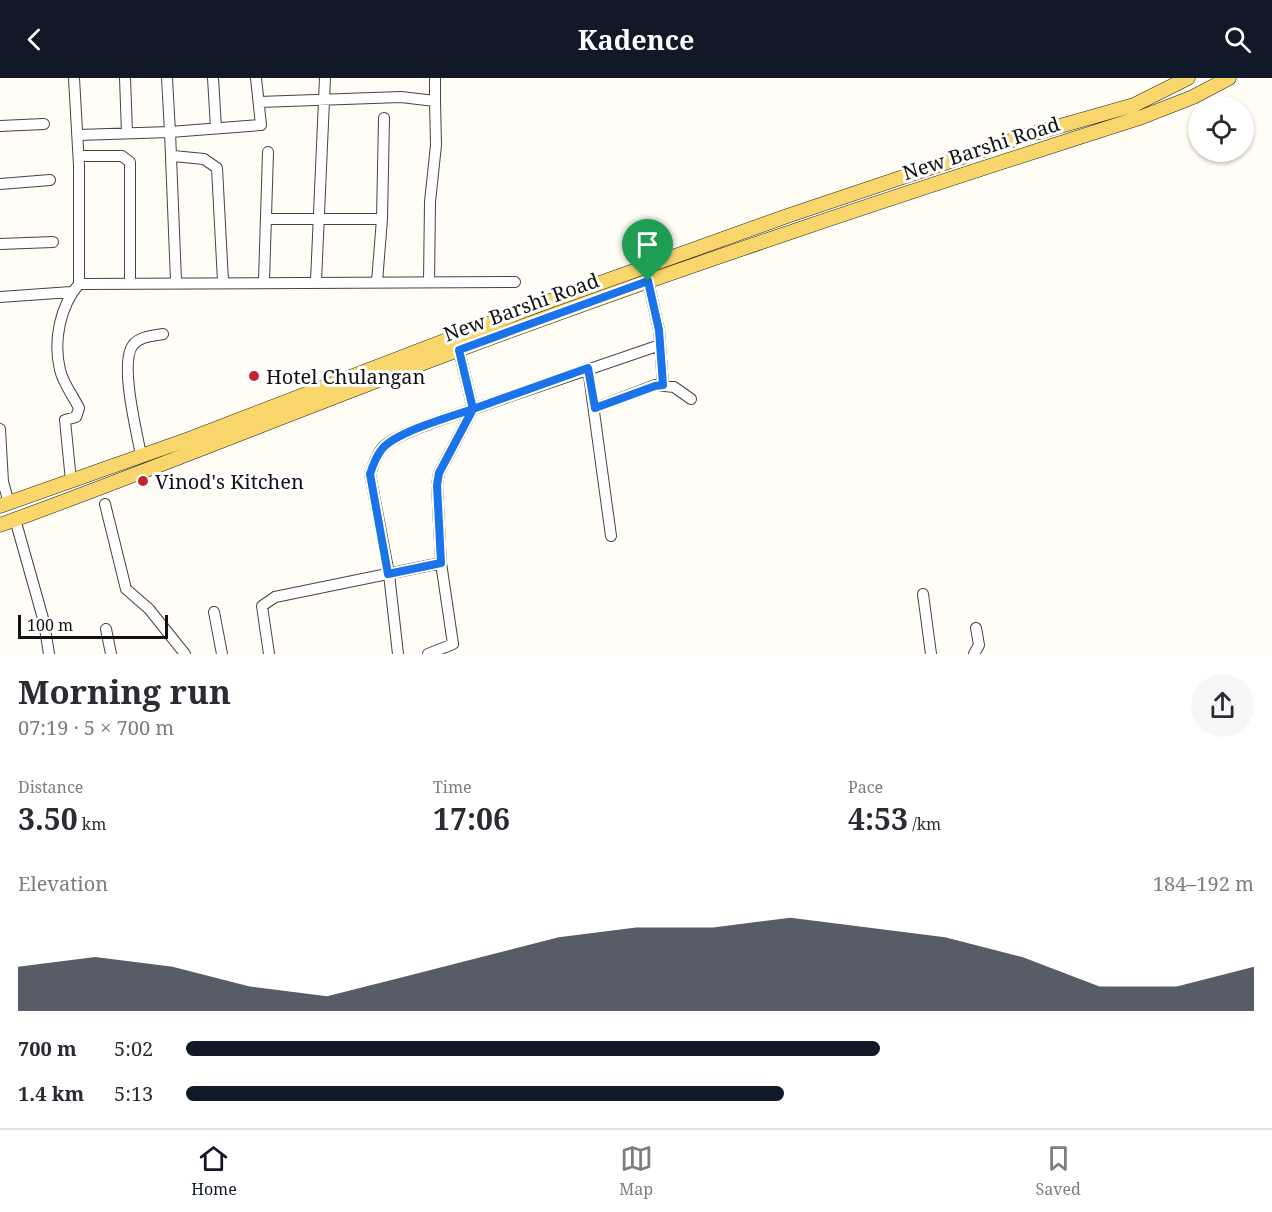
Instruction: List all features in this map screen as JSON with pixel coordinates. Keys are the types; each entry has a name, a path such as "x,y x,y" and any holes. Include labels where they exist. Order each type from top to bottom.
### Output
{"main road":[{"name":"New Barshi Road","path":"4,504 189,440 532,307 790,215 1025,136 1134,105 1188,78"},
{"name":"New Barshi Road","path":"0,525 181,458 459,350 648,281 793,230 1142,117 1193,97 1229,78"}],"street":[{"path":"74,78 79,156 79,284"},
{"path":"125,78 127,133"},
{"path":"167,78 173,156 176,281"},
{"path":"213,78 216,128"},
{"path":"78,135 170,132 261,125 256,78"},
{"path":"316,281 325,78"},
{"path":"429,282 430,202 436,145 435,78"},
{"path":"259,102 417,97 435,100"},
{"path":"377,282 382,219 384,118"},
{"path":"0,126 44,124"},
{"path":"264,281 268,152"},
{"path":"79,156 122,156 130,162 130,281"},
{"path":"173,156 204,159 217,168 223,281"},
{"path":"0,184 50,180"},
{"path":"266,219 382,219"},
{"path":"0,244 53,242"},
{"path":"71,481 65,420 76,417 79,408 60,370 57,344 62,310 71,292 79,284 130,281 515,282"},
{"path":"648,281 660,345 663,385"},
{"path":"0,297 71,292"},
{"path":"141,455 131,401 128,356 135,342 142,338 163,334"},
{"path":"398,654 388,574 370,474 373,462 383,447 428,424 660,345"},
{"path":"428,654 453,644 441,563 437,485 439,473 473,409 459,350"},
{"path":"588,368 611,536"},
{"path":"595,408 663,385 674,387 690,399"},
{"path":"0,429 4,504"},
{"path":"105,504 126,589 148,609 185,654"},
{"path":"15,519 44,622 49,654"},
{"path":"269,654 262,606 275,597 441,563"},
{"path":"923,594 931,654"},
{"path":"214,612 222,654"},
{"path":"974,654 979,645 976,628"},
{"path":"106,629 111,654"}],"place":[{"name":"Hotel Chulangan","path":"254,376"},
{"name":"Vinod's Kitchen","path":"143,481"}],"route":[{"path":"648,281 459,350 473,409 428,424 383,447 373,462 370,474 388,574 441,563 437,485 439,473 473,409 588,368 595,408 663,385 659,330 648,281"}]}
